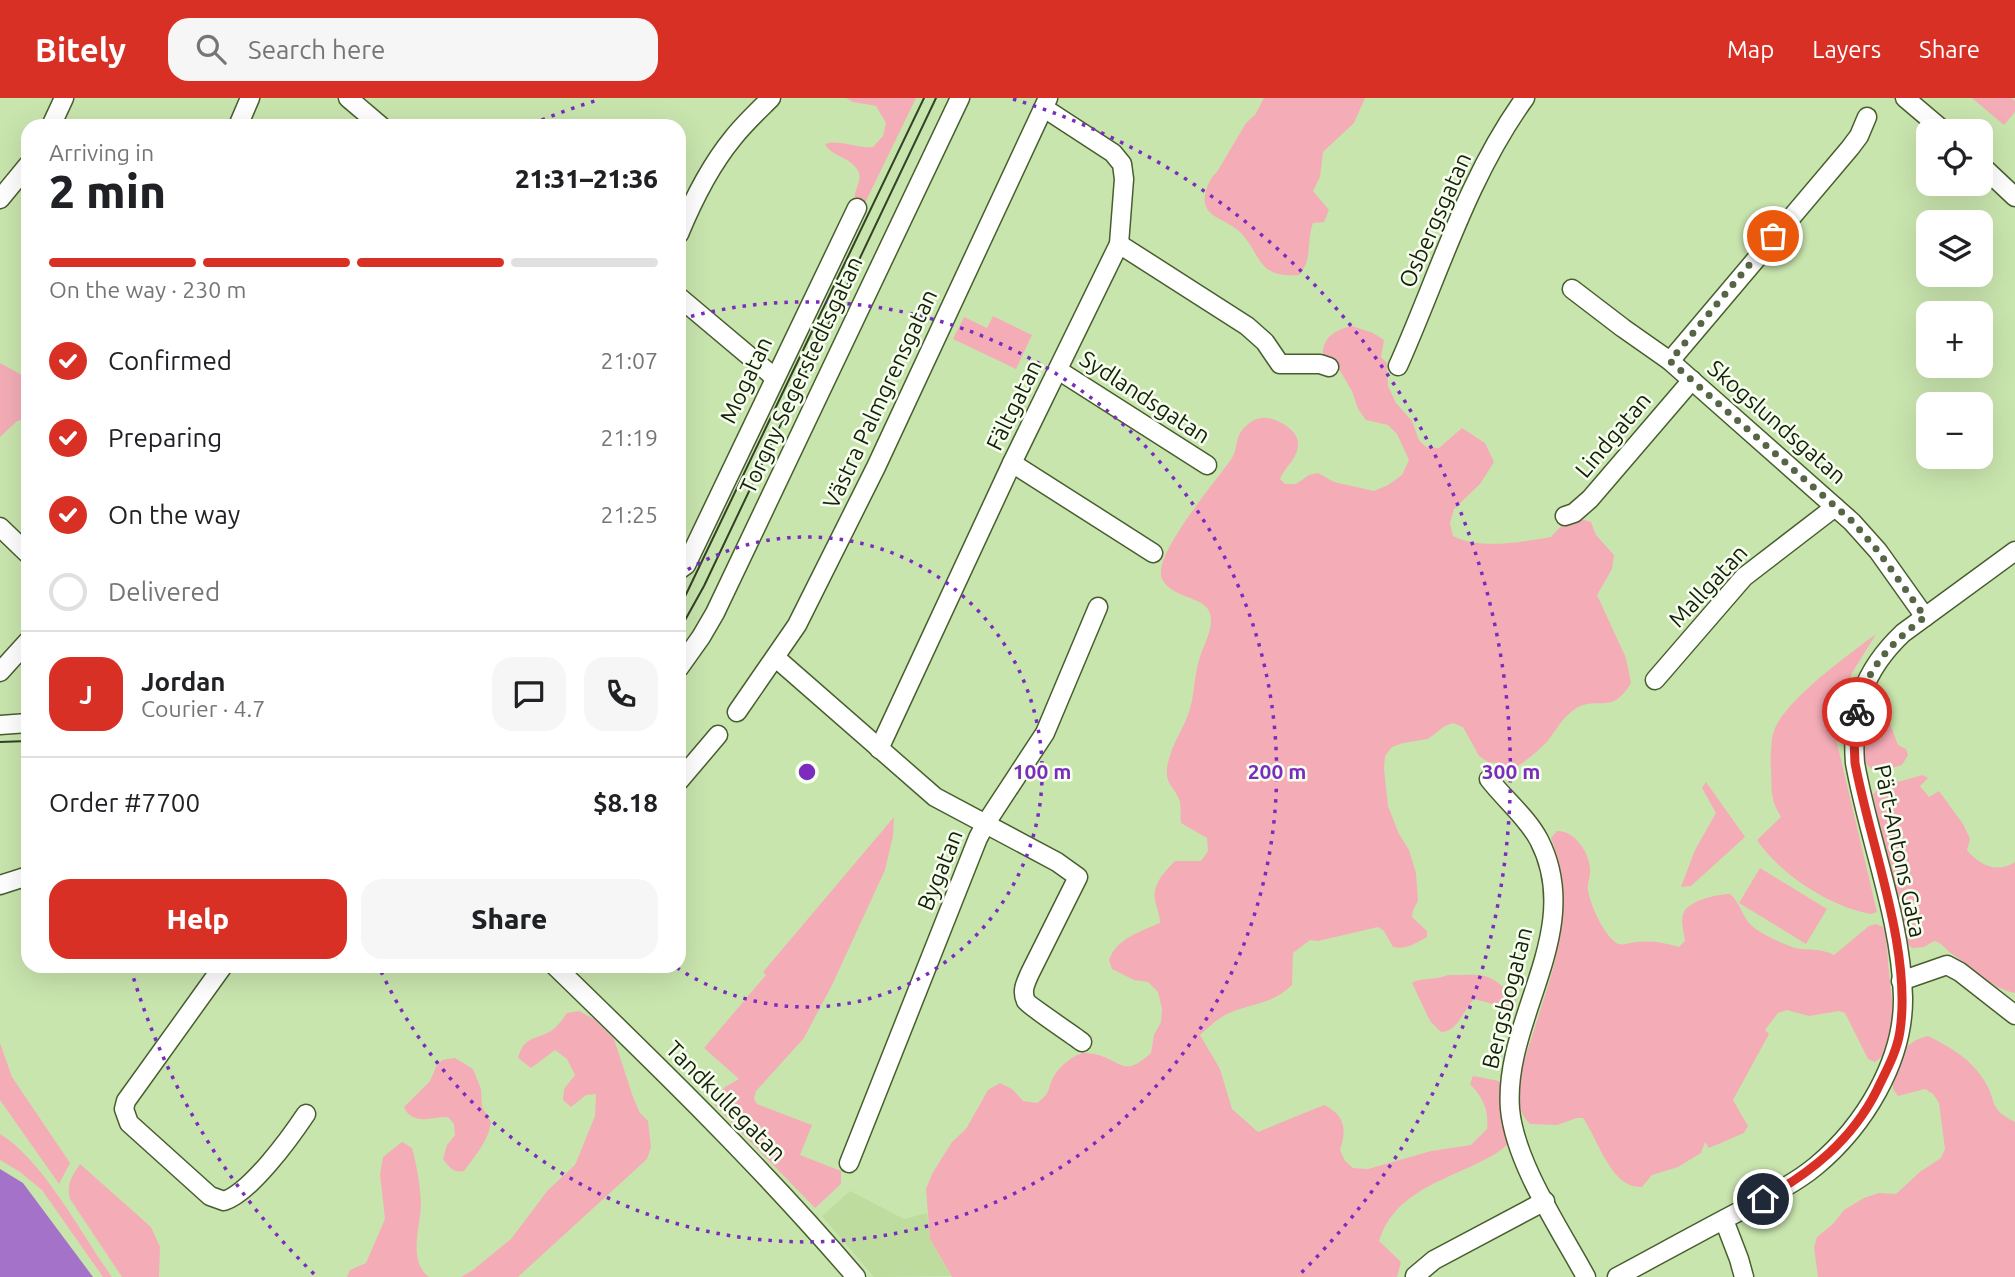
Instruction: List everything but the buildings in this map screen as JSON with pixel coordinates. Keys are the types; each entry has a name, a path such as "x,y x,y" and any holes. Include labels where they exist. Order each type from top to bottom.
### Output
{"street":[{"path":"54,119 64,98"},
{"path":"241,119 250,98"},
{"path":"348,98 373,119"},
{"path":"686,219 701,187 733,137 771,98"},
{"name":"Torgny Segerstedtsgatan","path":"686,657 715,612 960,98"},
{"name":"Osbergsgatan","path":"1398,366 1453,235 1497,141 1525,98"},
{"path":"1905,98 1930,119"},
{"name":"Fältgatan","path":"879,749 1012,463 1119,244 1124,179 1122,164 1113,153 1046,103"},
{"name":"Västra Palmgrensgatan","path":"737,712 797,625 876,467 1046,103"},
{"path":"1670,361 1850,148 1859,136 1867,117"},
{"path":"0,199 21,174"},
{"path":"1993,176 2015,197"},
{"name":"Mogatan","path":"686,565 857,208"},
{"path":"1119,244 1247,326 1265,342 1280,365 1320,364 1329,367"},
{"name":"Skogslundsgatan","path":"1572,289 1670,361 1835,507 1865,535 1925,617"},
{"path":"686,303 775,377"},
{"name":"Sydlandsgatan","path":"1058,370 1207,466"},
{"name":"Lindgatan","path":"1566,516 1583,507 1692,380"},
{"path":"1012,463 1153,553"},
{"name":"Mallgatan","path":"1655,680 1744,577 1835,507"},
{"path":"0,527 21,547"},
{"name":"Pärt-Antons Gata","path":"1617,1277 1814,1168 1860,1119 1872,1098 1894,1052 1902,1015 1901,981 1893,925 1859,784 1854,739 1859,699 1876,664 1903,634 2015,551"},
{"name":"Bygatan","path":"849,1163 986,823 1048,727 1098,607"},
{"path":"0,672 21,649"},
{"path":"776,657 935,797 1057,862 1078,877 1024,985 1024,995 1031,1006 1082,1042"},
{"path":"0,725 21,724"},
{"path":"686,773 719,735"},
{"name":"Bergsbogatan","path":"1489,779 1522,815 1539,839 1547,860 1553,891 1552,921 1545,959 1512,1065 1510,1095 1515,1137 1528,1169 1586,1277"},
{"path":"0,885 21,878"},
{"name":"Pärt-Antons Gata","path":"1901,981 1947,965 2015,1015"},
{"path":"218,973 126,1101 124,1109 128,1123 210,1196 224,1201 248,1186 306,1114"},
{"name":"Tandkullegatan","path":"562,973 735,1142 808,1220 856,1277"},
{"path":"1415,1276 1434,1260 1545,1201"},
{"path":"1724,1220 1740,1259 1744,1277"}],"shaded area":[{"path":"846,98 916,98 863,203 855,200 860,176 856,168 825,144 873,147 883,136 886,123 876,106"},
{"path":"1264,98 1365,98 1354,123 1323,152 1320,177 1313,191 1329,210 1324,222 1313,223 1308,257 1299,275 1274,273 1267,269 1239,231 1211,213 1205,202 1211,180"},
{"path":"1972,98 2011,98 2015,101 2015,112 2004,125"},
{"path":"993,316 1032,335 1016,369 953,339 964,317 987,328"},
{"path":"1352,326 1384,340 1381,357 1387,363 1388,386 1396,403 1412,421 1419,440 1426,447 1439,448 1462,428 1485,443 1494,462 1480,484 1454,509 1450,523 1453,536 1476,543 1514,543 1551,537 1563,524 1572,520 1591,522 1596,535 1614,555 1612,569 1597,595 1626,658 1631,683 1616,700 1587,704 1570,713 1545,744 1514,769 1504,768 1479,756 1463,727 1453,723 1428,739 1392,747 1385,756 1384,769 1388,806 1399,834 1409,850 1416,873 1418,901 1412,917 1427,931 1427,937 1407,947 1393,947 1384,931 1378,927 1318,941 1310,940 1293,953 1292,985 1284,992 1227,1014 1200,1035 1220,1069 1232,1109 1258,1132 1324,1105 1340,1118 1344,1129 1340,1150 1345,1161 1353,1168 1368,1169 1431,1151 1471,1145 1487,1129 1484,1104 1470,1084 1473,1076 1499,1081 1503,1086 1509,1136 1507,1145 1487,1158 1431,1185 1405,1202 1394,1213 1379,1241 1401,1262 1397,1277 952,1277 930,1239 926,1189 952,1142 966,1129 988,1090 1000,1083 1012,1089 1023,1101 1037,1103 1047,1093 1059,1069 1079,1054 1094,1054 1122,1065 1134,1065 1151,1053 1154,1035 1161,1022 1162,1009 1158,992 1148,982 1134,980 1112,969 1109,960 1123,941 1160,923 1155,889 1167,869 1175,861 1201,861 1208,851 1207,838 1181,823 1180,802 1167,774 1168,761 1190,709 1198,663 1211,626 1210,612 1199,602 1175,591 1162,579 1161,568 1166,553 1232,458 1240,432 1256,419 1278,421 1297,437 1296,453 1280,479 1285,484 1296,484 1309,475 1318,473 1334,482 1374,491 1402,475 1409,460 1397,434 1388,425 1366,420 1340,371 1323,356 1327,339"},
{"path":"0,363 21,374 21,420 0,437"},
{"path":"1876,634 1852,673 1842,697 1834,730 1877,912 1871,914 1839,904 1807,887 1779,865 1757,840 1781,817 1772,795 1771,767 1772,737 1779,721 1802,694"},
{"path":"1879,719 1890,724 1898,745 1906,749 1908,755 1902,765 1873,770 1863,761 1863,737 1868,727"},
{"path":"1923,775 1928,778 1920,786 1929,797 1939,791 1963,824 1970,839 1967,850 1972,855 1983,864 1995,867 2008,866 2015,862 2015,993 1990,982 1937,942 1912,948 1904,941 1873,795 1879,787"},
{"path":"1706,782 1745,837 1691,886 1681,887 1695,850 1716,813 1702,788"},
{"path":"894,817 893,836 885,870 832,985 804,1038 756,1091 754,1099 757,1104 812,1125 800,1155 841,1171 841,1184 815,1208 713,1103 725,1087 739,1079 704,1048 766,975 763,972"},
{"path":"1557,831 1575,838 1584,849 1590,868 1588,887 1591,903 1606,932 1619,944 1649,942 1679,947 1685,941 1682,918 1687,908 1705,898 1725,894 1734,898 1756,929 1797,948 1834,955 1869,926 1876,924 1883,927 1887,944 1893,1020 1889,1044 1883,1054 1875,1062 1868,1059 1845,1013 1839,1011 1809,1016 1787,1010 1778,1013 1765,1030 1769,1034 1733,1100 1748,1126 1744,1133 1709,1148 1705,1142 1701,1153 1678,1167 1652,1175 1642,1187 1631,1185 1614,1172 1583,1118 1557,1125 1530,1124 1519,1103 1520,1076 1558,944 1562,890 1551,838"},
{"path":"1760,868 1827,909 1806,944 1739,903"},
{"path":"1448,975 1478,975 1490,978 1516,999 1514,1005 1508,1008 1474,999 1452,1028 1441,1032 1430,1021 1412,983"},
{"path":"579,1011 594,1019 614,1039 633,1097 640,1113 648,1121 651,1147 647,1159 518,1277 461,1277 511,1239 548,1190 575,1165 595,1116 596,1094 586,1095 571,1107 563,1100 564,1089 575,1075 567,1059 555,1050 531,1068 518,1058 527,1042 551,1031 567,1013"},
{"path":"1928,1036 1966,1059 1984,1080 2000,1113 2015,1122 2015,1277 1818,1277 1814,1247 1817,1237 1833,1224 1844,1210 1879,1193 1896,1194 1921,1171 1941,1158 1945,1149 1939,1103 1933,1094 1925,1089 1898,1096 1893,1089 1895,1071 1901,1055 1912,1043"},
{"path":"0,1043 12,1077 70,1163 59,1184 0,1100"},
{"path":"455,1058 473,1069 481,1089 482,1107 491,1122 481,1148 464,1171 452,1169 443,1159 447,1145 455,1135 454,1124 448,1117 417,1119 404,1107 430,1081 442,1060"},
{"path":"0,1134 16,1146 47,1180 112,1277 103,1277 42,1190 0,1160"},
{"path":"402,1142 412,1148 417,1168 421,1203 418,1262 429,1277 347,1277 350,1270 366,1263 385,1219 380,1174 383,1157"},
{"path":"80,1164 151,1227 160,1247 159,1277 122,1277 70,1199 69,1184"},
{"path":"0,1169 23,1183 93,1277 0,1277"},
{"path":"850,1191 904,1219 927,1213 930,1239 951,1276 874,1277 822,1216"}],"tram line":[{"path":"686,594 924,98"},
{"path":"686,618 704,586 936,98"},
{"path":"0,742 21,741"}],"way so far":[{"path":"1773,236 1670,361 1853,522 1878,551 1925,617 1888,648 1876,664 1859,699 1857,712"}],"route":[{"path":"1763,1199 1814,1168 1860,1119 1884,1074 1899,1034 1903,997 1901,981 1893,925 1855,763 1857,712"}]}
